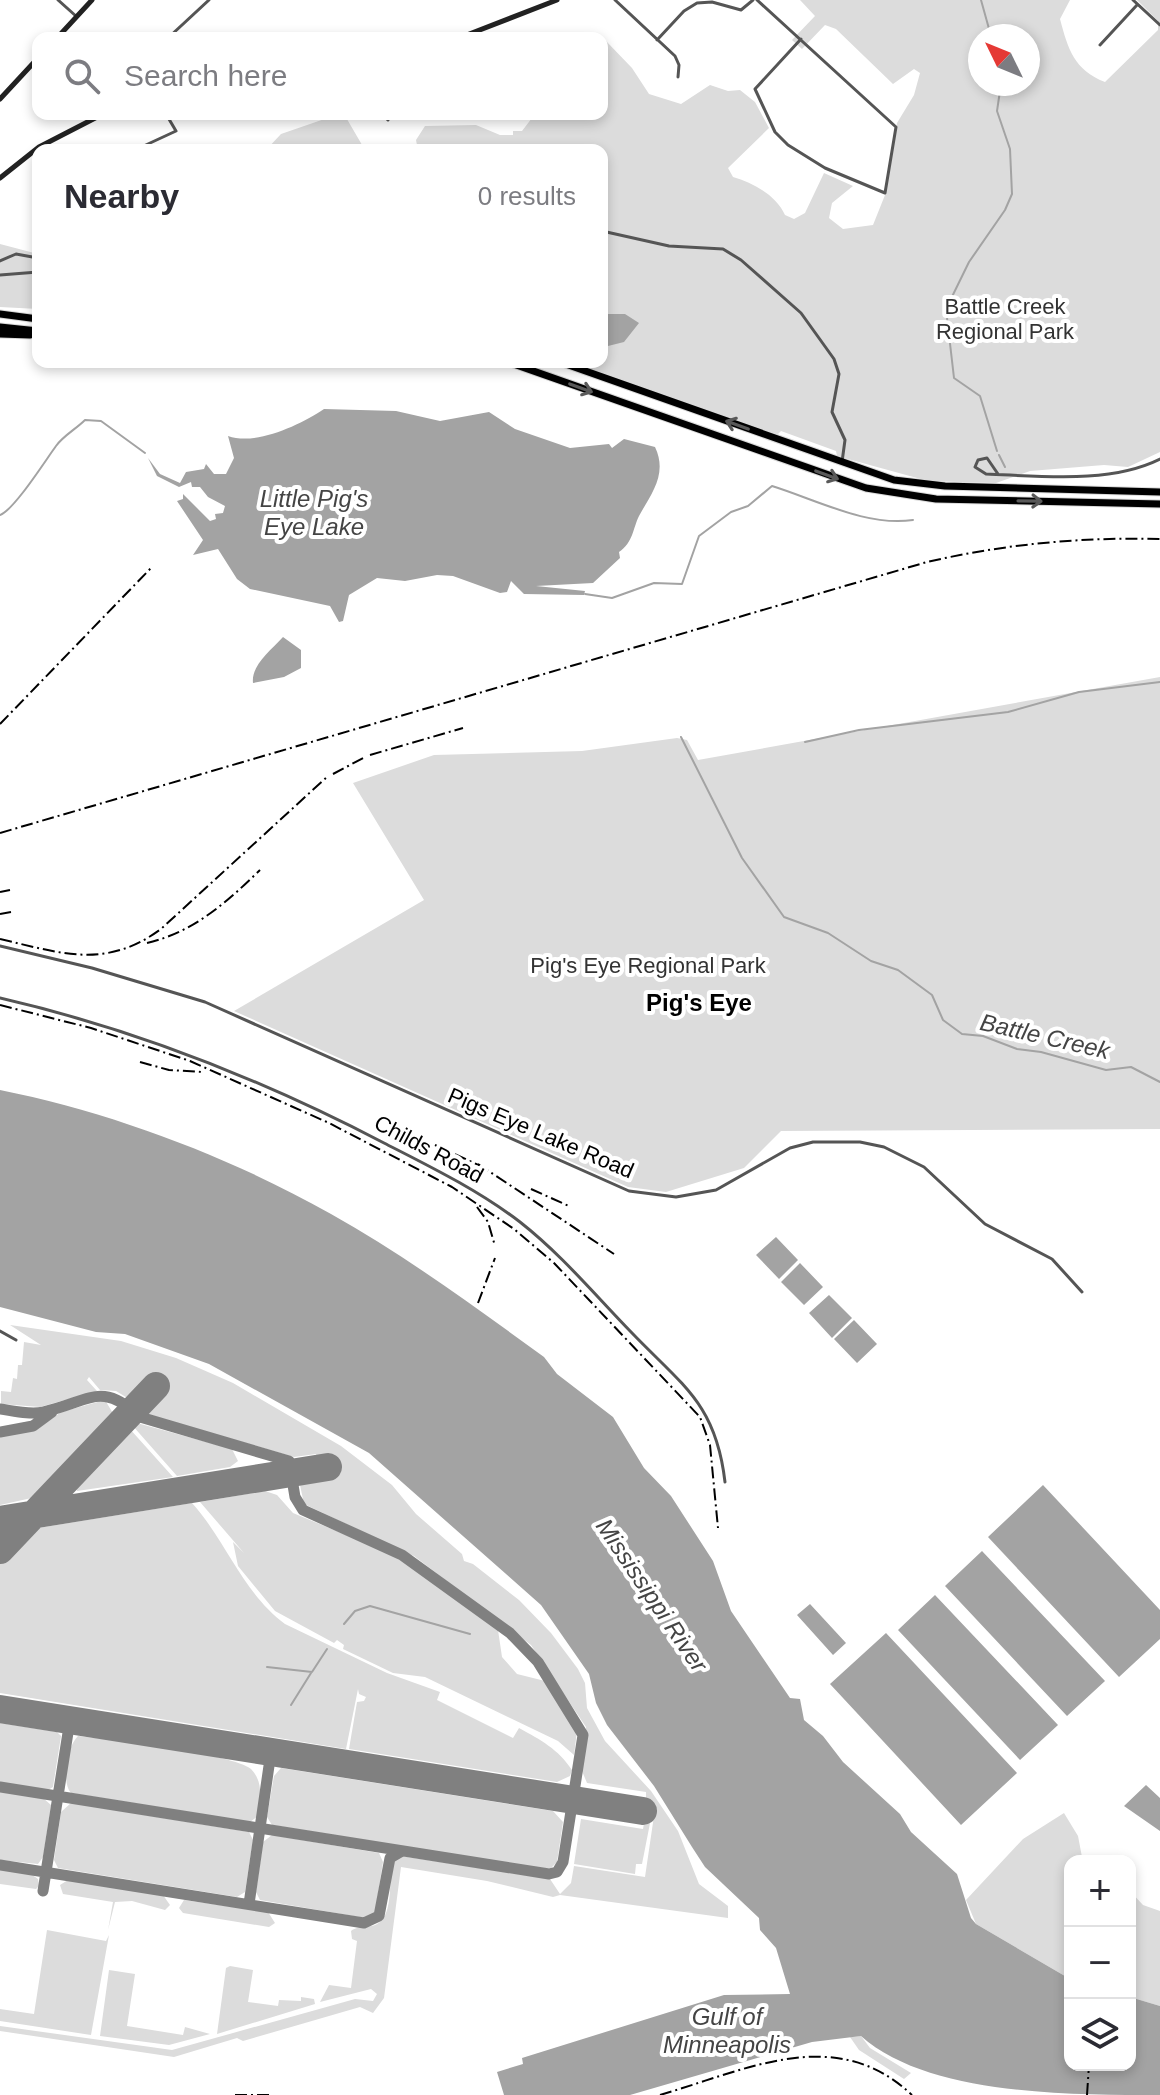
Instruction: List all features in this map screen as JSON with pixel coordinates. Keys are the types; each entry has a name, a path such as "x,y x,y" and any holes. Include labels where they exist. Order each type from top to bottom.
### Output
{"highway":[{"path":"0,314 32,318"},
{"path":"0,327 32,331"},
{"path":"0,334 32,332"},
{"path":"525,368 841,480 936,499 1160,504"},
{"path":"577,368 894,480 960,487 1160,492"}],"street":[{"path":"58,0 77,17"},
{"path":"63,32 92,0"},
{"path":"174,32 209,0"},
{"path":"484,32 557,0"},
{"path":"615,0 678,60 678,77"},
{"path":"657,40 684,11 697,3 712,2 741,10 755,0 801,39 896,127 885,193 825,168 788,145 775,132 755,89 801,39"},
{"path":"1133,0 1160,25"},
{"path":"1100,45 1137,5"},
{"path":"0,99 32,64"},
{"path":"47,144 92,120"},
{"path":"148,144 176,131 170,120"},
{"path":"0,178 32,154"},
{"path":"608,232 669,246 723,249 741,260 801,313 834,359 839,374 832,412 845,440 842,463"},
{"path":"0,261 16,254 32,257"},
{"path":"0,275 32,272"},
{"path":"998,474 987,458 978,460 977,471 998,474 1029,476 1121,471 1160,459"},
{"name":"Pigs Eye Lake Road","path":"0,946 92,968 205,1002 629,1191 676,1197 716,1190 790,1148 813,1142 860,1142 884,1147 924,1167 985,1224 1052,1259 1082,1292"},
{"name":"Childs Road","path":"0,998 126,1031 262,1084 437,1170 498,1207 573,1269 698,1402 716,1430 725,1482"},
{"path":"0,1331 16,1340"}],"green space":[{"name":"Battle Creek Regional Park","path":"800,0 1070,0 1060,19 1070,49 1079,65 1105,82 1158,30 1158,21 1137,0 1160,0 1160,452 1128,467 1104,465 1030,471 996,483 928,481 837,456 836,451 781,431 772,440 578,368 608,368 608,144 417,144 425,126 476,125 500,135 513,135 513,131 522,131 530,120 608,120 608,43 632,68 649,94 681,104 710,85 728,91 740,90 755,102 769,128 728,168 733,177 756,186 770,196 785,215 794,219 805,213 824,173 853,186 832,203 829,218 843,229 873,225 885,195 897,123 914,95 920,73 914,69 893,84 836,29 825,25 802,49 792,40 815,16"},
{"path":"322,120 348,120 362,144 272,144 281,134"},
{"path":"0,244 32,252 32,309 0,307"},
{"name":"Pig's Eye Regional Park","path":"1160,677 1160,1129 781,1131 744,1168 666,1192 628,1187 234,1011 424,900 353,783 434,755 582,751 677,738 687,740 698,760"},
{"path":"10,1325 121,1341 176,1358 233,1383 341,1446 392,1485 416,1514 462,1554 464,1561 473,1564 519,1600 551,1633 585,1683 587,1708 605,1741 651,1791 678,1831 699,1884 728,1906 728,1918 560,1895 553,1897 487,1881 401,1867 384,1998 373,2013 360,2007 243,2041 237,2038 174,2057 0,2031 0,2026 172,2050 355,1999 373,2001 377,1994 371,1989 320,2002 329,1985 351,1988 357,1941 352,1939 351,1931 377,1924 385,1915 396,1858 401,1856 550,1879 560,1894 571,1883 574,1866 645,1877 655,1809 646,1810 646,1792 587,1783 582,1771 586,1727 531,1645 414,1556 304,1504 300,1485 319,1482 320,1472 328,1469 327,1462 318,1462 316,1454 294,1457 143,1413 163,1392 149,1379 129,1399 116,1391 100,1390 89,1377 87,1380 97,1391 40,1407 1,1404 1,1391 11,1392 13,1378 17,1379 24,1342 41,1345"},
{"path":"105,1400 114,1415 36,1497 0,1505 0,1436 36,1430 61,1412"},
{"path":"137,1423 232,1449 238,1461 230,1467 177,1476 132,1425"},
{"path":"129,1428 173,1477 77,1491 75,1485"},
{"path":"265,1491 277,1495 293,1513 385,1551 412,1567 498,1630 502,1657 517,1674 545,1681 577,1731 574,1755 558,1741 425,1677 393,1673 343,1649 344,1645 337,1640 334,1643 275,1611 238,1566 233,1542 244,1553 200,1502"},
{"path":"192,1503 257,1597 285,1624 387,1673 440,1692 437,1700 513,1738 519,1728 561,1756 572,1770 570,1776 557,1782 349,1749 357,1702 364,1701 366,1697 359,1694 358,1689 346,1749 0,1693 0,1563 32,1529"},
{"path":"0,1723 57,1732 61,1736 53,1787 48,1790 0,1782"},
{"path":"78,1736 169,1748 240,1763 251,1769 258,1780 258,1816 250,1822 71,1793 66,1781 67,1764"},
{"path":"281,1768 553,1811 563,1822 557,1862 551,1868 544,1869 272,1825 267,1817 274,1776"},
{"path":"0,1792 43,1798 51,1805 43,1857 38,1864 0,1860"},
{"path":"71,1803 249,1832 253,1840 245,1892 237,1897 58,1868 54,1860 61,1812"},
{"path":"646,1812 652,1813 642,1864 636,1864 635,1874 574,1864 581,1819 643,1829"},
{"path":"1064,1813 1078,1836 1082,1855 1064,1855 1064,1975 976,1924 966,1900 1023,1839"},
{"path":"272,1835 379,1853 383,1862 375,1913 365,1918 260,1900 256,1892 263,1842"},
{"path":"0,1869 31,1874 38,1879 39,1886 36,1889 0,1884"},
{"path":"68,1880 163,1895 170,1905 165,1910 132,1901 115,1902 108,1930 113,1902 63,1894 60,1885"},
{"path":"1136,1897 1143,1905 1160,1911 1160,2006 1136,1999"},
{"path":"184,1900 268,1912 275,1923 269,1927 183,1913 179,1908"},
{"path":"47,1930 106,1941 109,1935 91,2035 0,2021 0,2009 34,2014"},
{"path":"226,1968 253,1970 248,2002 278,2006 279,2000 301,2001 301,1997 314,1999 315,2004 217,2034"},
{"path":"109,1970 135,1974 127,2026 183,2035 185,2027 210,2034 169,2045 100,2036"},
{"path":"861,2036 870,2048 911,2073 904,2079 859,2050 850,2037"}],"water":[{"path":"608,314 625,314 639,323 624,342 608,346"},
{"name":"Little Pig's Eye Lake","path":"324,409 396,411 440,421 489,412 515,429 570,448 609,444 612,448 624,439 655,447 659,457 659,475 630,540 619,552 620,558 593,583 536,586 585,591 584,595 524,594 511,581 507,592 500,593 453,576 437,575 405,581 377,578 349,595 343,621 339,622 330,606 250,589 237,579 218,549 193,555 203,540 177,501 183,499 183,494 210,521 216,519 215,514 223,513 225,506 208,497 200,487 192,487 191,482 179,487 157,476 148,458 160,474 180,483 186,472 204,469 206,464 214,474 226,474 234,458 228,436 264,436 290,427"},
{"path":"283,637 301,650 301,668 284,677 253,683 258,665"},
{"path":"0,1090 128,1124 253,1174 359,1230 466,1301 544,1357 557,1374 613,1417 644,1468 671,1496 713,1561 731,1611 790,1698 800,1699 804,1720 823,1736 843,1762 900,1814 911,1832 957,1874 971,1918 976,1924 1064,1975 1064,2071 1136,2071 1136,1999 1160,2006 1160,2095 1042,2092 960,2081 922,2070 889,2055 861,2036 812,2042 630,2095 504,2095 497,2072 523,2064 522,2058 724,1995 790,1994 776,1948 760,1930 759,1918 705,1867 654,1786 607,1725 596,1703 589,1674 541,1605 369,1453 209,1364 125,1334 96,1332 0,1307"},
{"path":"776,1237 798,1260 779,1279 756,1255"},
{"path":"800,1263 823,1287 804,1305 781,1282"},
{"path":"829,1295 852,1318 832,1338 809,1313"},
{"path":"854,1320 877,1344 857,1363 834,1339"},
{"path":"1043,1485 1160,1610 1160,1639 1119,1677 988,1537"},
{"path":"982,1551 1105,1681 1067,1716 945,1586"},
{"path":"935,1595 1058,1725 1020,1760 898,1630"},
{"path":"810,1604 846,1643 833,1655 797,1615"},
{"path":"886,1633 1017,1773 961,1825 830,1684"},
{"path":"1146,1785 1160,1798 1160,1831 1124,1806"}],"waterway":[{"name":"Battle Creek","path":"981,0 988,24"},
{"name":"Battle Creek","path":"997,451 980,396 954,378 946,309 969,262 1005,210 1012,194 1010,149 997,111 999,96"},
{"path":"0,515 21,495 59,442 85,420 101,421 145,453"},
{"name":"Battle Creek","path":"999,455 1005,467"},
{"name":"Battle Creek","path":"585,594 612,598 654,583 682,584 699,536 731,512 748,506 772,486 860,516 878,520 913,520"},
{"path":"805,742 859,730 1008,712 1079,692 1160,682"},
{"name":"Battle Creek","path":"681,737 742,858 784,917 828,933 871,961 898,970 932,995 943,1020 962,1034 983,1036 1017,1049 1041,1052 1106,1070 1131,1067 1160,1082"},
{"path":"344,1624 355,1611 370,1606 470,1634"},
{"path":"267,1667 312,1672 327,1649"},
{"path":"291,1705 311,1673"}],"taxiway":[{"path":"0,1409 38,1413 84,1399 104,1397 115,1399 140,1417 289,1461 295,1497 303,1510 402,1555 510,1633 538,1662 583,1735 563,1862 557,1872 549,1874 0,1787"},
{"path":"0,1432 33,1426 52,1412"},
{"path":"43,1891 70,1720"},
{"path":"249,1904 271,1752"},
{"path":"0,1865 364,1923 379,1916 390,1858 402,1851"}],"runway":[{"path":"0,1550 156,1386"},
{"path":"0,1520 328,1467"},
{"path":"0,1709 643,1811"}],"railway":[{"path":"0,833 927,562 1043,543 1160,539"},
{"path":"0,724 152,567"},
{"path":"370,755 463,728"},
{"path":"333,774 365,757"},
{"path":"0,939 82,955 121,950 141,942 161,929 328,776"},
{"path":"147,943 195,924 260,870"},
{"path":"0,892 10,890"},
{"path":"0,914 11,912"},
{"path":"0,1005 91,1028 190,1061 329,1123 452,1187 514,1229 554,1263 700,1417 710,1445 718,1528"},
{"path":"140,1062 169,1070 203,1072"},
{"path":"435,1145 487,1169"},
{"path":"478,1164 614,1254"},
{"path":"531,1189 571,1207"},
{"path":"477,1207 488,1222 495,1246"},
{"path":"478,1303 495,1258"},
{"path":"660,2095 757,2065 822,2057 853,2061 883,2073 912,2095"},
{"path":"1087,2095 1089,2071"},
{"path":"235,2095 272,2095"}],"district":[{"name":"Pig's Eye","path":"699,1002"}],"water label":[{"name":"Mississippi River","path":"652,1595"},
{"name":"Gulf of Minneapolis","path":"727,2030"}]}
